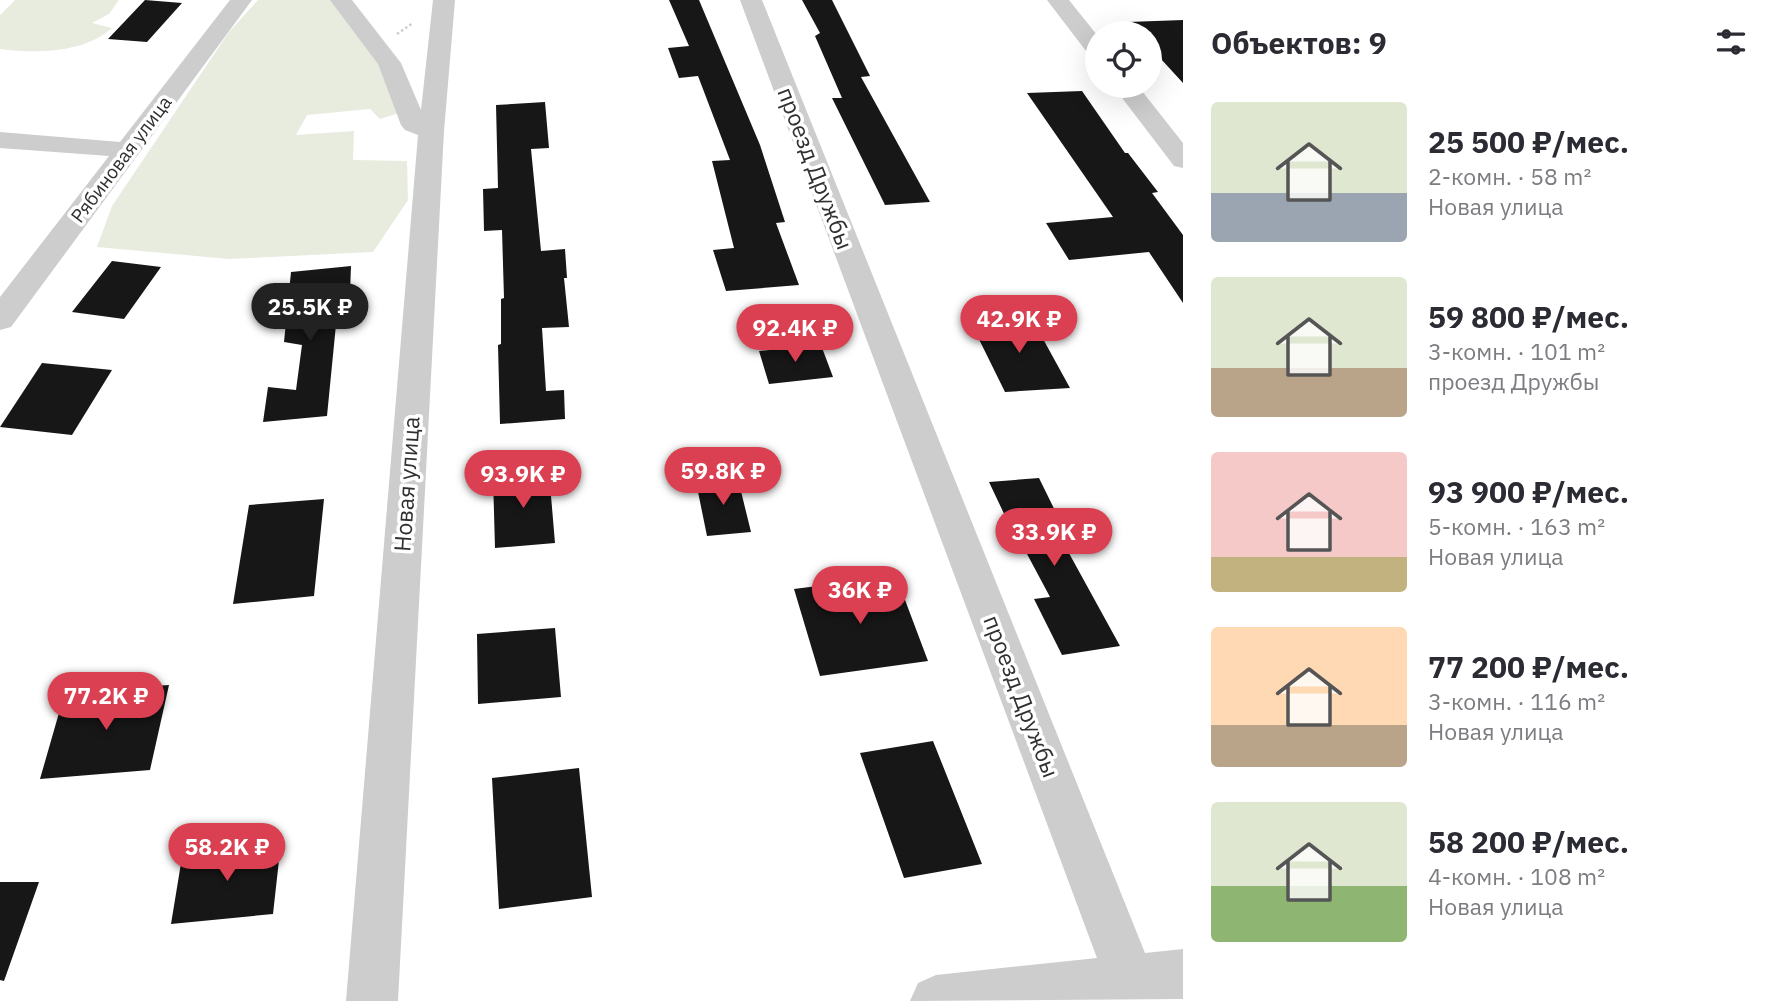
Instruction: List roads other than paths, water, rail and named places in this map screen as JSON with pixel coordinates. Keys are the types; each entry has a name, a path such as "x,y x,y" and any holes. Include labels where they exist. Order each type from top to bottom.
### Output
{"street":[{"name":"Рябиновая улица","path":"0,319 241,0"},
{"path":"341,0 389,63 414,125 431,131"},
{"name":"Новая улица","path":"372,1001 431,131 444,0"},
{"name":"проезд Дружбы","path":"751,0 1136,990"},
{"path":"1058,0 1085,35"},
{"path":"1134,98 1183,160"},
{"path":"0,140 128,150"},
{"path":"936,1001 1136,990 1183,974"}]}
